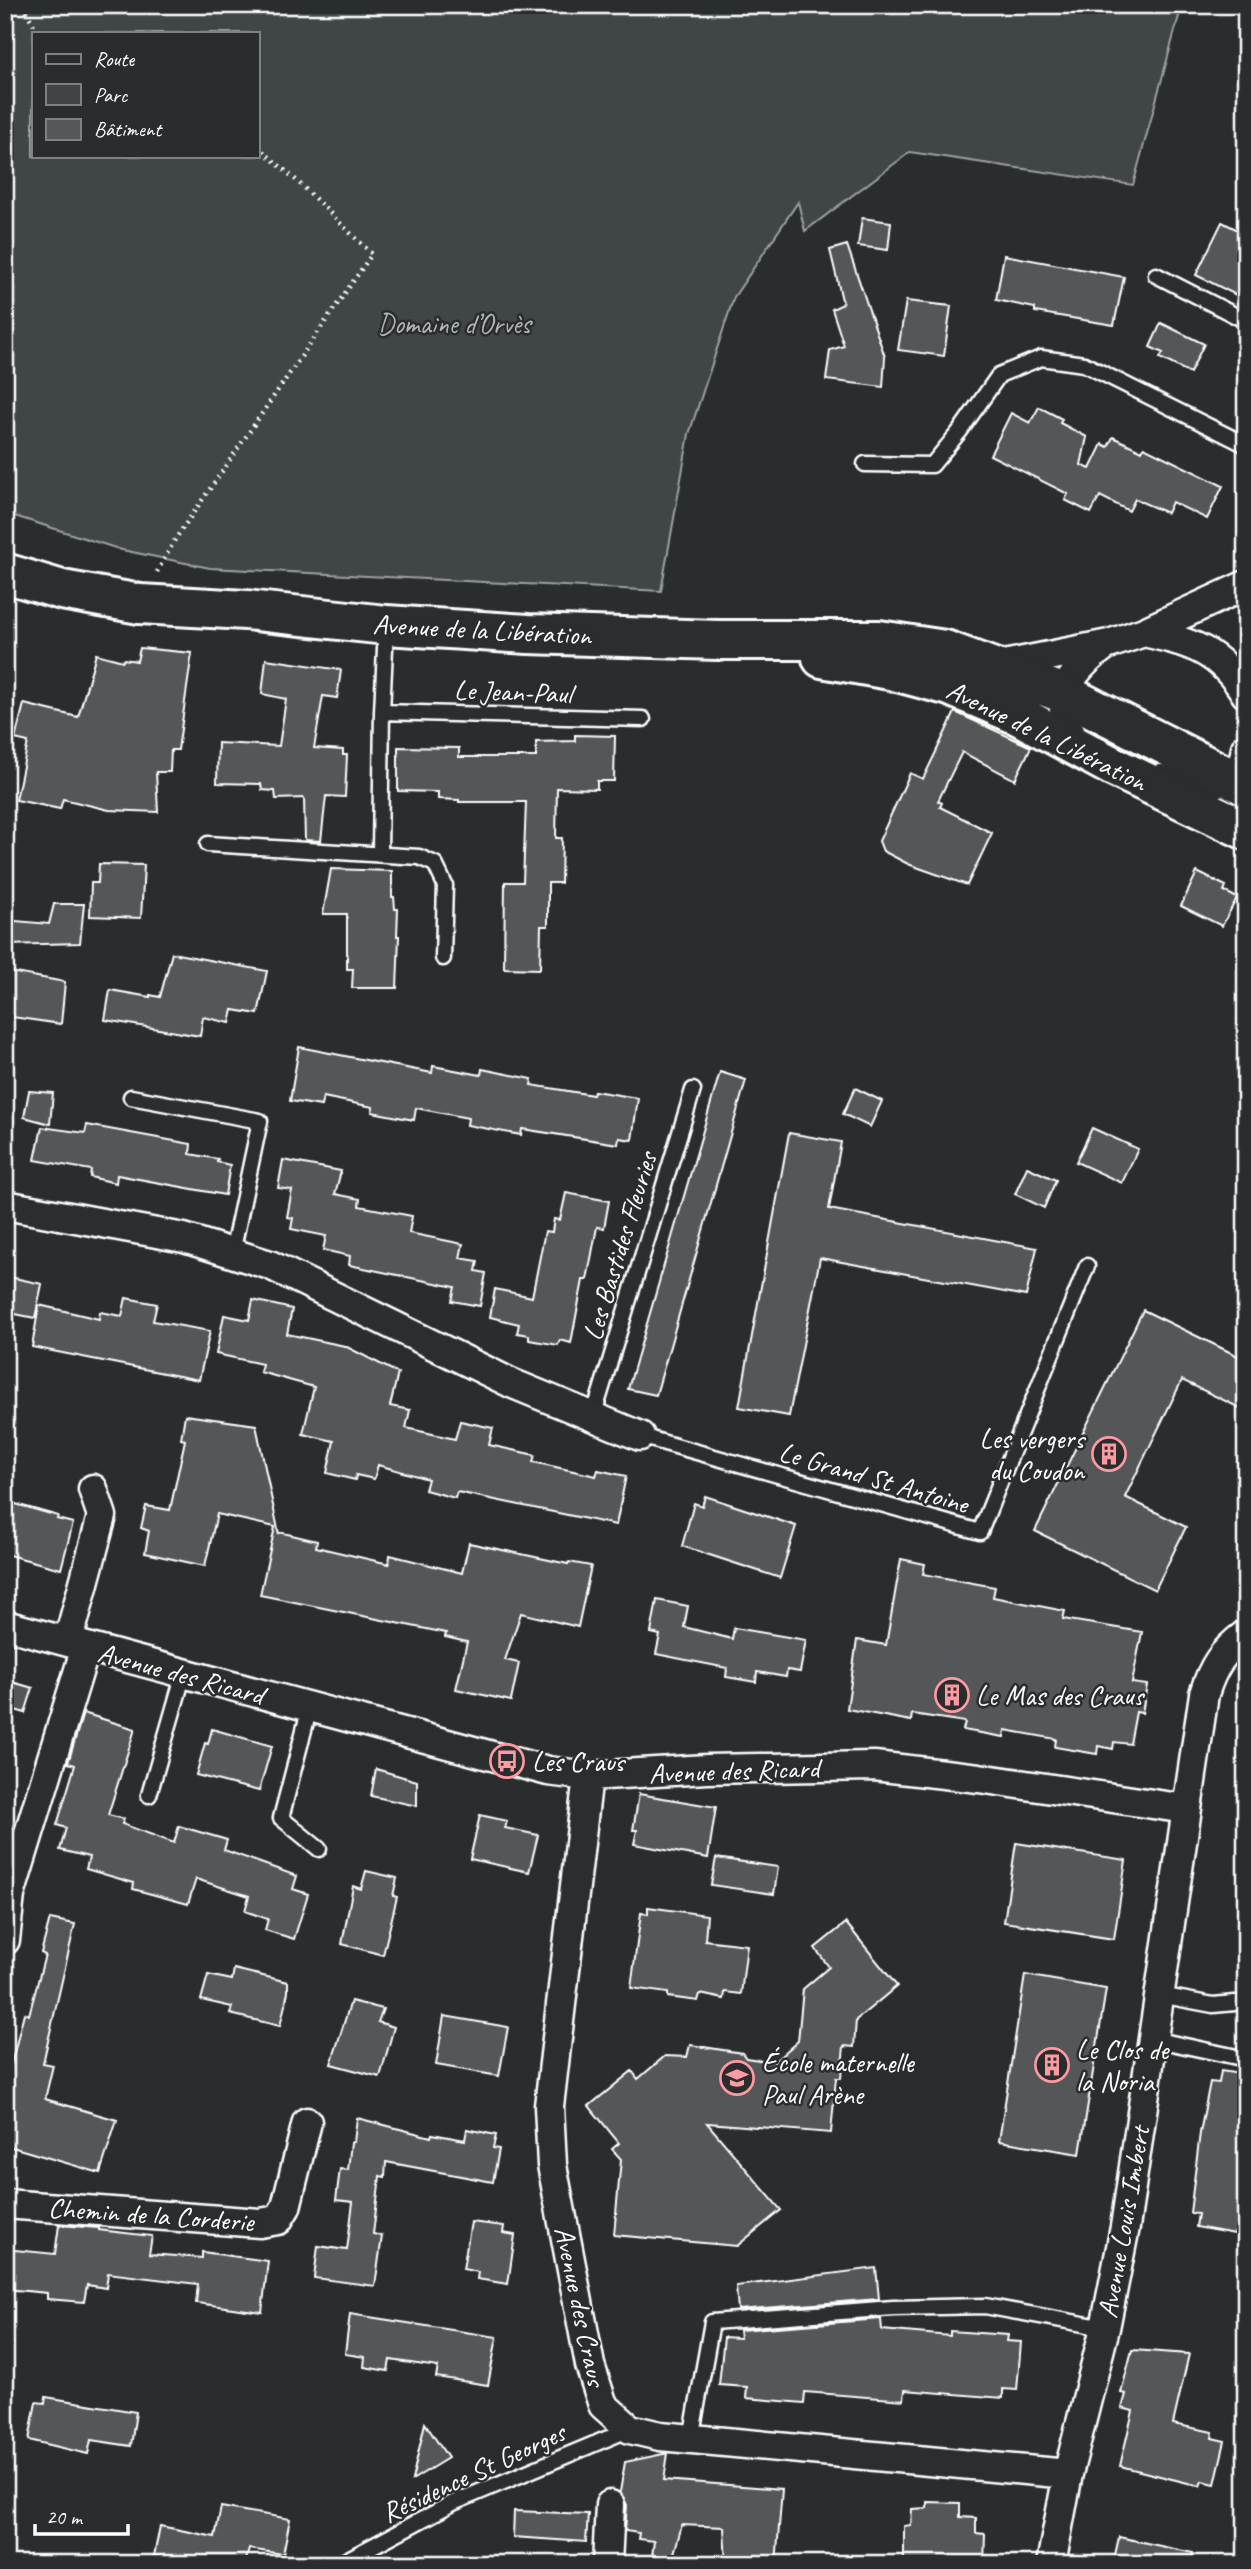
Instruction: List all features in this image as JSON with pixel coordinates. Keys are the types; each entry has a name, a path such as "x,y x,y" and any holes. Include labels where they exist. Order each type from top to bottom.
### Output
{"main road":[{"name":"Avenue de la Libération","path":"5,549 148,589 246,610"},
{"name":"Avenue de la Libération","path":"5,573 62,590 160,606 246,610 387,625 528,634 718,640 879,640 945,650 1065,694 1240,771"},
{"name":"Avenue de la Libération","path":"718,640 890,670 950,686 1018,715 1114,767 1246,830"}],"street":[{"path":"994,667 1109,644 1144,632 1246,586"},
{"path":"1144,632 1213,655 1234,675 1246,694"},
{"path":"1078,748 1069,733 1065,694 1073,676 1084,662 1109,644"},
{"path":"1114,767 1174,782 1203,786 1240,771"},
{"path":"5,1205 184,1238 270,1265 511,1383 640,1436"},
{"path":"5,1940 10,1895 77,1645 102,1516 93,1489"},
{"name":"Avenue des Ricard","path":"5,1625 548,1772 588,1776 707,1769 874,1766 979,1778 1186,1809"},
{"name":"Avenue Louis Imbert","path":"1051,2564 1068,2474 1105,2328 1125,2227 1203,1694 1212,1669 1240,1644"},
{"name":"Avenue des Craus","path":"588,1776 549,2106 552,2165 590,2365 603,2405 630,2429 660,2436 1068,2474"},
{"name":"Chemin de la Corderie","path":"5,2204 260,2223 278,2220 286,2207 307,2122"},
{"path":"607,2564 610,2505"}],"lane":[{"path":"1156,275 1246,321"},
{"path":"864,464 932,465 960,431 999,375 1041,358 1084,364 1246,445"},
{"path":"380,853 382,712 387,625"},
{"name":"Le Jean-Paul","path":"382,712 643,719"},
{"path":"208,844 380,853 419,857 435,864 445,886 443,958"},
{"name":"Les Bastides Fleuries","path":"593,1417 693,1090"},
{"path":"131,1097 260,1121 232,1253"},
{"name":"Le Grand St Antoine","path":"640,1436 979,1532 1087,1266"},
{"path":"149,1795 184,1673"},
{"path":"310,1707 281,1818 319,1849"},
{"path":"1160,1995 1213,2005 1246,2002"},
{"path":"1153,2039 1246,2059"},
{"path":"691,2439 712,2322 893,2308 985,2306 1105,2328"},
{"name":"Résidence St Georges","path":"339,2564 453,2503 630,2429"}],"path":[{"path":"23,5 39,32"},
{"path":"148,589 176,538 372,254 259,148"}],"green space":[{"name":"Domaine d’Orvès","path":"5,5 1182,5 1133,185 910,152 805,231 798,202 734,297 689,434 661,591 210,568 122,550 5,513"}],"building":[{"path":"862,218 891,222 888,250 858,246"},
{"path":"1222,222 1246,234 1246,300 1196,275"},
{"path":"847,245 885,357 883,387 826,380 830,350 844,346 832,309 843,304 830,250"},
{"path":"1004,255 1124,277 1114,325 1035,312 1035,308 996,300"},
{"path":"906,301 951,306 944,356 898,350"},
{"path":"1161,323 1204,344 1190,373 1160,358 1163,353 1150,347"},
{"path":"1039,407 1062,419 1060,423 1087,437 1081,465 1090,469 1102,444 1108,447 1113,437 1142,451 1144,447 1223,486 1207,519 1172,502 1167,513 1135,499 1129,511 1100,496 1091,513 1065,500 1068,494 990,455 1011,413 1030,423"},
{"path":"140,648 192,653 178,750 171,750 170,772 156,772 158,812 109,810 63,799 60,809 16,800 28,742 15,739 24,704 78,717 96,654 123,661 137,661"},
{"path":"266,659 341,670 337,698 323,696 314,748 343,750 343,755 347,755 345,797 326,796 321,841 305,840 304,798 276,799 275,791 262,790 261,784 217,783 218,743 279,746 286,699 262,694"},
{"path":"955,712 1031,747 1015,780 962,752 938,801 942,803 940,807 992,833 967,885 908,864 883,851 879,841 910,773 923,779"},
{"path":"575,735 615,736 614,781 597,781 597,789 557,788 556,838 562,838 561,883 548,883 548,926 541,926 540,969 504,968 505,882 523,882 526,802 459,802 438,799 438,792 398,791 398,747 459,748 459,757 536,757 536,742 575,741"},
{"path":"99,864 144,865 141,918 90,916 91,883 98,883"},
{"path":"331,869 392,871 392,897 395,909 398,909 397,988 352,988 353,969 347,969 347,914 323,914"},
{"path":"1197,872 1226,886 1224,891 1237,898 1222,926 1181,906"},
{"path":"54,904 84,904 80,943 5,945 5,920 49,924"},
{"path":"172,953 267,971 258,1014 233,1010 230,1023 203,1017 200,1036 105,1020 110,990 160,997"},
{"path":"5,971 65,982 61,1024 5,1016"},
{"path":"299,1047 432,1073 433,1066 481,1075 482,1069 532,1079 531,1085 593,1095 594,1091 638,1098 632,1140 619,1138 618,1144 522,1129 521,1135 467,1125 468,1118 416,1108 414,1120 372,1112 373,1107 323,1097 321,1106 290,1101"},
{"path":"720,1072 746,1080 656,1395 628,1389"},
{"path":"855,1088 882,1101 870,1127 843,1114"},
{"path":"29,1091 53,1093 50,1124 24,1117"},
{"path":"87,1125 191,1144 190,1154 218,1159 217,1162 230,1165 225,1195 117,1175 116,1183 90,1177 91,1170 35,1160 42,1127 85,1133"},
{"path":"1092,1128 1138,1149 1122,1183 1076,1162"},
{"path":"789,1133 841,1142 829,1209 1037,1248 1026,1296 820,1258 789,1416 739,1407"},
{"path":"283,1160 341,1171 335,1194 360,1199 359,1206 412,1216 409,1233 463,1244 460,1258 478,1261 476,1271 486,1273 480,1306 452,1301 455,1287 349,1265 350,1256 323,1250 326,1236 291,1229 293,1218 287,1217 292,1190 278,1188"},
{"path":"1027,1167 1056,1180 1044,1208 1015,1194"},
{"path":"566,1193 609,1201 604,1228 597,1227 571,1343 560,1340 558,1345 529,1340 529,1335 517,1333 519,1324 490,1317 495,1289 532,1297 545,1231 552,1232 554,1219 560,1220"},
{"path":"5,1276 42,1284 35,1318 5,1312"},
{"path":"126,1298 157,1304 153,1321 210,1331 199,1380 32,1347 39,1305 99,1319 100,1312 122,1316"},
{"path":"253,1300 292,1309 287,1334 345,1346 398,1373 390,1406 410,1410 406,1428 455,1439 460,1421 493,1428 489,1445 535,1455 533,1462 596,1476 598,1470 626,1476 616,1525 457,1492 455,1498 425,1490 428,1479 378,1465 374,1479 356,1475 355,1480 327,1473 334,1441 303,1434 314,1387 260,1372 262,1364 216,1354 224,1315 249,1320"},
{"name":"Les vergers du Coudon","path":"1143,1310 1246,1360 1246,1411 1182,1380 1125,1497 1186,1527 1155,1590 1035,1531"},
{"path":"185,1415 256,1425 279,1534 317,1541 316,1547 389,1564 390,1555 462,1573 469,1543 568,1564 591,1566 578,1627 521,1613 505,1660 519,1663 511,1701 456,1689 467,1642 445,1637 446,1633 260,1595 275,1527 217,1514 205,1566 145,1553 149,1531 141,1528 146,1506 170,1510 185,1440 181,1439"},
{"path":"705,1496 796,1526 780,1578 682,1546 694,1503 702,1506"},
{"path":"5,1501 73,1523 61,1569 5,1554"},
{"path":"901,1559 925,1564 923,1574 995,1587 993,1597 1065,1611 1063,1619 1142,1632 1132,1683 1147,1685 1142,1713 1136,1712 1130,1744 1114,1742 1113,1749 1098,1746 1097,1754 1055,1747 1056,1739 1005,1730 1004,1737 963,1730 965,1722 912,1714 911,1721 847,1709 857,1640 886,1645"},
{"path":"657,1600 688,1606 684,1627 732,1639 734,1628 806,1640 800,1672 787,1670 786,1677 757,1672 756,1682 726,1677 727,1668 656,1654 660,1635 651,1633"},
{"path":"5,1680 33,1688 25,1713 5,1707"},
{"path":"83,1713 135,1729 108,1815 124,1819 122,1824 174,1843 179,1826 227,1840 224,1850 297,1876 293,1889 308,1894 294,1939 265,1930 268,1919 245,1911 249,1896 196,1879 188,1904 133,1889 134,1883 86,1869 89,1857 60,1850 66,1828 57,1825 75,1765 68,1763"},
{"path":"212,1729 272,1746 259,1791 196,1775"},
{"path":"376,1769 417,1781 417,1806 371,1796"},
{"path":"639,1794 716,1807 708,1858 634,1844 637,1830 633,1830"},
{"path":"480,1815 507,1821 505,1828 538,1835 529,1872 470,1859"},
{"path":"1016,1843 1126,1860 1114,1939 1004,1922"},
{"path":"716,1858 778,1867 774,1894 711,1885"},
{"path":"366,1871 397,1878 393,1896 397,1897 383,1955 342,1944 353,1886 361,1889"},
{"path":"648,1907 707,1915 705,1940 747,1945 741,1994 725,1992 724,1999 700,1994 698,2001 668,1997 668,1993 631,1988 641,1913 648,1914"},
{"path":"50,1919 75,1924 43,2063 53,2065 45,2099 117,2120 100,2173 5,2145 5,2089 24,2013 29,2015 45,1955 41,1953"},
{"name":"École maternelle Paul Arène","path":"846,1923 897,1986 856,2020 854,2047 844,2046 841,2078 836,2078 831,2133 707,2123 781,2210 737,2246 614,2235 621,2159 612,2149 619,2143 589,2106 632,2071 638,2079 665,2056 687,2057 690,2045 742,2053 746,2058 774,2062 798,2041 803,1989 829,1967 815,1948"},
{"path":"234,1969 288,1982 280,2026 230,2014 232,2007 201,2000 208,1975 232,1980"},
{"name":"Le Clos de la Noria","path":"1025,1975 1106,1989 1080,2154 999,2141"},
{"path":"351,2001 383,2009 378,2022 394,2027 380,2077 331,2064"},
{"path":"444,2016 508,2027 499,2076 436,2065"},
{"path":"1221,2071 1246,2075 1246,2236 1196,2227 1198,2214 1190,2213 1200,2133 1210,2082 1219,2083"},
{"path":"357,2118 431,2137 432,2134 465,2140 467,2129 496,2135 493,2148 499,2149 493,2182 386,2162 385,2177 380,2176 373,2234 382,2236 375,2286 314,2278 318,2246 347,2250 353,2202 336,2200 340,2169 348,2170"},
{"path":"471,2222 504,2226 503,2233 515,2235 508,2284 477,2279 478,2272 463,2269"},
{"path":"59,2225 152,2236 149,2254 202,2258 202,2252 268,2261 262,2312 196,2303 198,2284 108,2273 106,2288 87,2285 84,2302 47,2299 47,2293 5,2289 5,2249 55,2254"},
{"path":"876,2268 879,2299 738,2310 736,2286"},
{"path":"350,2314 497,2337 488,2385 436,2377 438,2367 390,2360 388,2371 364,2367 365,2357 345,2354"},
{"path":"881,2319 882,2330 950,2336 950,2331 1008,2335 1007,2341 1021,2342 1017,2390 1003,2389 1003,2398 905,2390 904,2400 805,2392 804,2403 746,2398 747,2387 719,2385 724,2337 740,2338 739,2330"},
{"path":"1132,2350 1189,2354 1173,2424 1213,2432 1212,2438 1225,2441 1215,2484 1202,2481 1200,2486 1120,2466 1133,2411 1122,2408 1126,2394 1121,2393"},
{"path":"46,2397 136,2412 131,2446 91,2440 88,2454 29,2440 36,2402 45,2403"},
{"path":"425,2423 448,2458 412,2480"},
{"path":"668,2453 664,2480 782,2489 776,2564 726,2564 724,2527 682,2525 671,2564 651,2564 654,2541 638,2539 639,2533 625,2531 627,2505 620,2492 625,2462"},
{"path":"927,2502 960,2503 960,2517 976,2518 976,2533 985,2534 984,2564 904,2564 904,2526 911,2525 912,2509 927,2508"},
{"path":"221,2507 290,2519 283,2554 249,2549 245,2564 195,2564 154,2556 160,2526 215,2537"},
{"path":"514,2511 588,2514 586,2542 513,2537"},
{"path":"1119,2537 1193,2553 1192,2564 1113,2564"}],"place":[{"name":"Les vergers du Coudon","path":"1109,1454"},
{"name":"Le Mas des Craus","path":"952,1695"},
{"name":"Les Craus","path":"507,1761"},
{"name":"Le Clos de la Noria","path":"1052,2065"},
{"name":"École maternelle Paul Arène","path":"737,2078"}]}
